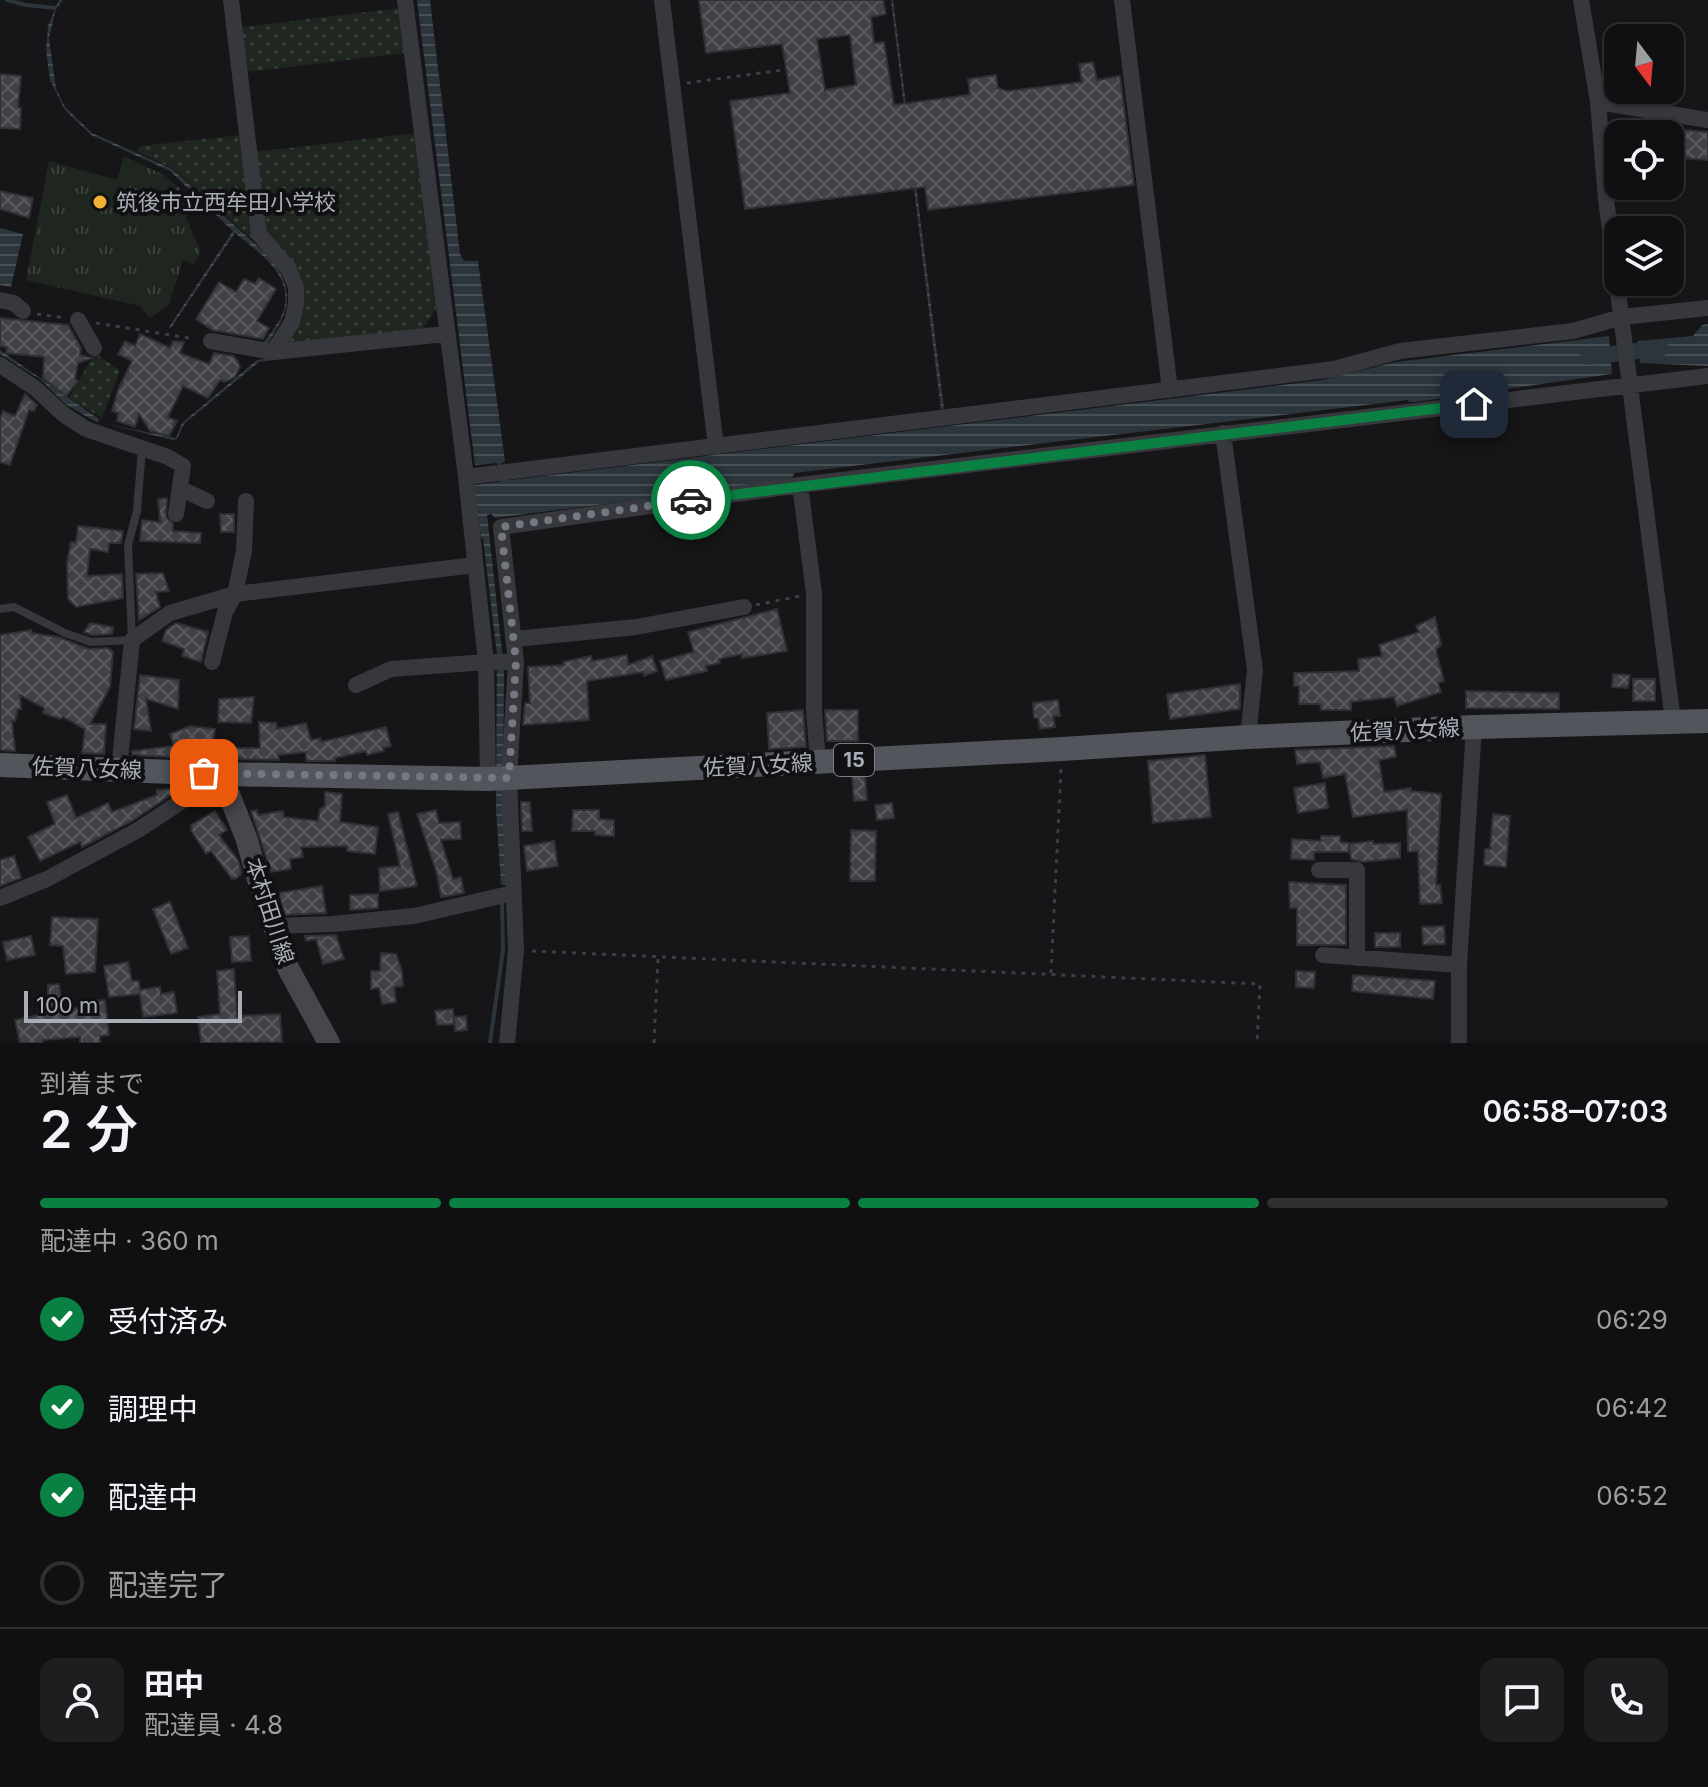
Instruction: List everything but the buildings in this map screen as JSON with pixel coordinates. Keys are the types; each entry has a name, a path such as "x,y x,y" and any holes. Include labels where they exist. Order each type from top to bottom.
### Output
{"main road":[{"name":"佐賀八女線","path":"0,765 221,774 498,778 1248,737 1708,721"},
{"name":"本村田川線","path":"221,774 247,840 288,968 329,1043"}],"street":[{"path":"231,0 259,234 288,268 296,287 292,322 273,352"},
{"path":"405,0 445,334 466,477 513,893 516,950 507,1043"},
{"path":"662,0 716,447"},
{"path":"1122,0 1170,390"},
{"path":"1581,0 1598,102 1606,199 1673,721"},
{"path":"1598,102 1708,120"},
{"path":"0,300 14,303 23,311"},
{"path":"466,477 1334,369 1400,351 1573,331 1622,317 1708,308"},
{"path":"78,320 94,348"},
{"path":"211,341 273,352 445,334"},
{"path":"0,365 35,388 63,414 86,429 142,447 183,466 176,514"},
{"path":"498,778 516,662 501,527 800,485 1708,376"},
{"path":"1223,433 1255,670 1248,737"},
{"path":"800,485 814,593 814,710 818,762"},
{"path":"181,489 207,501"},
{"path":"212,662 225,612 235,594 244,551 246,501"},
{"path":"119,770 132,640 170,613 235,594 475,565"},
{"path":"515,639 636,627 744,607"},
{"path":"356,685 391,669 516,662"},
{"path":"1459,1043 1459,965 1474,727"},
{"path":"0,898 47,879 138,830 182,801 188,772"},
{"path":"1319,870 1357,870 1357,958"},
{"path":"273,926 414,916 513,893"},
{"path":"1323,955 1459,965"}],"lane":[{"path":"0,609 14,607 65,633 91,642 132,640 128,545 137,511 142,447"}],"path":[{"path":"672,85 783,70"},
{"path":"23,311 211,341"},
{"path":"744,607 814,593"},
{"path":"1051,973 1062,749"},
{"path":"516,950 1260,984 1257,1043"},
{"path":"654,1043 658,958"}],"green space":[{"path":"401,8 406,53 247,72 242,27"},
{"path":"417,133 437,307 422,330 290,347 286,341 299,309 264,234 254,152"},
{"path":"241,135 254,241 172,168 136,151 141,146"},
{"path":"124,156 164,175 193,200 186,218 201,252 193,265 183,260 169,305 150,318 140,306 26,280 49,161 117,180"},
{"path":"95,353 120,371 102,418 69,398"}],"shaded area":[{"path":"59,0 63,0 56,9 49,38 56,89 65,107 92,133 172,169 274,261 285,286 286,306 265,348 261,347 284,309 283,285 272,265 235,233 169,327 233,231 170,171 91,135 65,110 50,80 46,50 48,26"},
{"path":"417,0 430,0 460,254 464,261 478,261 505,461 499,465 475,465"},
{"path":"891,0 944,409 941,410"},
{"path":"0,228 23,234 11,287 0,285"},
{"path":"1708,324 1708,366 1640,363 1637,341 1693,336 1702,325"},
{"path":"1609,336 1612,374 1415,402 1408,400 794,473 786,481 495,518 487,515 504,669 506,885 501,884 496,809 497,654 474,485 499,482 505,478 511,480 1322,380 1396,362"},
{"path":"432,338 259,362 184,424 177,439 107,424 176,438 182,423 257,360"},
{"path":"0,350 99,419 98,423 65,404 41,380 0,354"}],"waterway":[{"path":"7,0 55,8"},
{"path":"1588,357 1661,348"},
{"path":"490,1043 503,950 502,901"}],"way so far":[{"path":"204,773 509,778 516,662 501,527 691,500"}],"place":[{"name":"筑後市立西牟田小学校","path":"100,202"}],"route":[{"path":"691,500 1474,404"}]}
